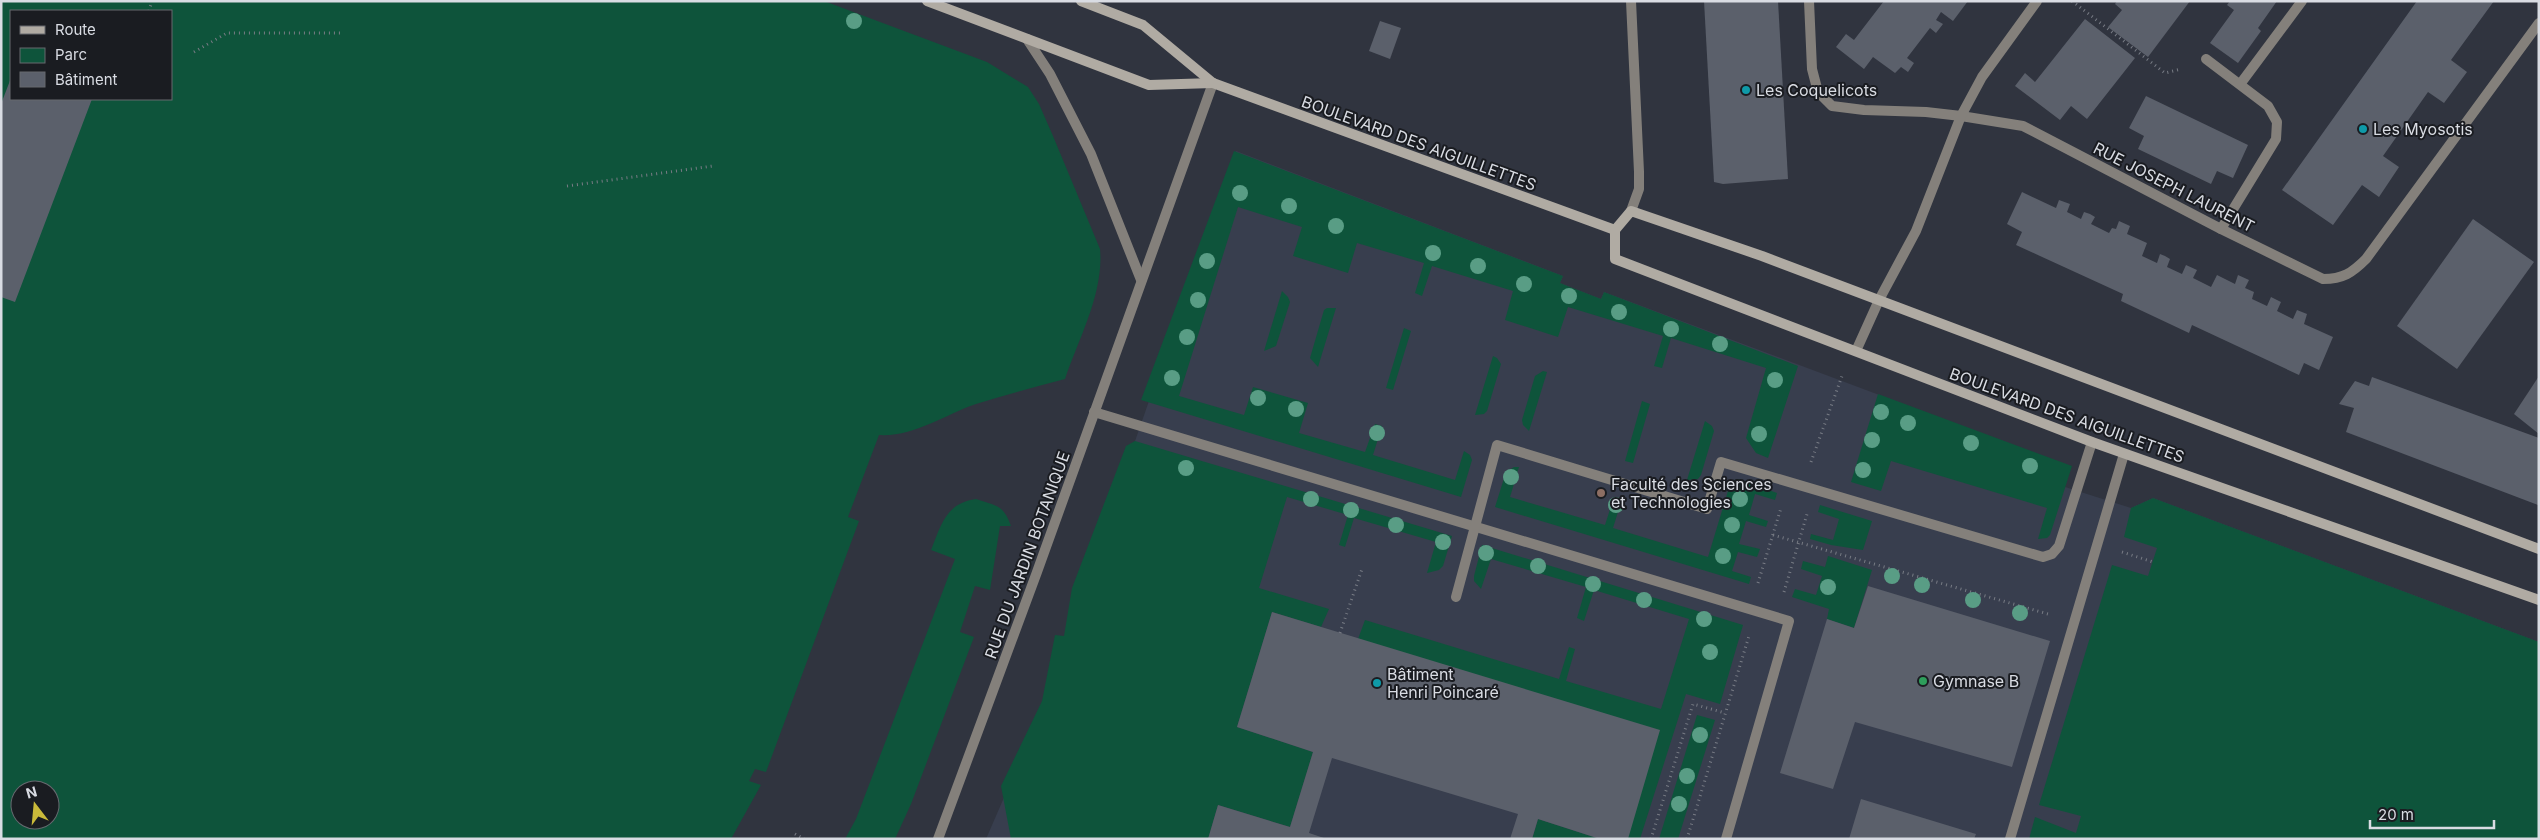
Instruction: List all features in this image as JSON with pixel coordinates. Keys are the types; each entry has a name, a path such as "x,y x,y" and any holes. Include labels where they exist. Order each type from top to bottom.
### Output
{"main road":[{"name":"BOULEVARD DES AIGUILLETTES","path":"927,1 1149,85 1214,83"},
{"name":"BOULEVARD DES AIGUILLETTES","path":"1081,1 1143,25 1214,83 1615,230 1615,259 2124,454 2539,600"},
{"path":"1615,230 1631,211 1762,256 2539,549"}],"street":[{"path":"1630,1 1639,172 1639,189 1631,211"},
{"name":"RUE JOSEPH LAURENT","path":"1810,1 1812,69 1818,92 1832,106 1961,116 2024,126 2221,229 2323,279 2339,279 2353,272 2366,259 2539,23"},
{"path":"1856,351 1879,300 1916,231 1961,116 1982,77 2037,1"},
{"path":"2241,83 2302,1"},
{"path":"1027,39 1050,74 1091,154 1141,280"},
{"path":"2206,60 2241,83 2268,106 2277,122 2276,139 2221,229"},
{"name":"RUE DU JARDIN BOTANIQUE","path":"938,839 1214,83"},
{"path":"1094,412 1789,622 1726,839"},
{"path":"1456,597 1497,445 1707,509 1721,462 2043,557 2052,554 2059,546 2092,442"},
{"path":"2010,839 2124,454"}],"path":[{"path":"2072,1 2165,74 2206,60"},
{"path":"194,52 227,34 342,33"},
{"path":"567,186 713,166"},
{"path":"1756,612 1756,592 1785,495 1803,486"},
{"path":"1773,535 2074,622"},
{"path":"1340,633 1362,568"},
{"path":"1651,839 1694,704 1725,713"},
{"path":"795,834 804,839"}],"shaded area":[{"name":"Faculté des Sciences et Technologies","path":"1236,151 1563,276 1560,283 1601,299 1604,292 1906,405 2062,486 2131,508 2153,498 2539,642 2539,839 986,839 1039,717"}],"green space":[{"path":"1,1 824,1 987,62 1028,87 1039,104 1100,249 1100,266 1094,299 1065,379 976,404 904,433 879,435 848,517 859,521 766,772 755,769 749,781 761,785 731,839 1,839"},
{"path":"1234,151 1563,276 1560,283 1601,299 1604,292 1798,366 1768,458 1756,453 1746,438 1766,368 1671,338 1662,368 1654,366 1663,336 1568,307 1558,337 1505,320 1513,291 1432,266 1422,296 1415,293 1424,263 1357,243 1348,273 1293,256 1302,227 1238,207 1179,396 1244,415 1253,387 1308,403 1299,433 1365,452 1375,424 1382,426 1373,455 1455,480 1464,451 1470,455 1472,460 1461,497 1141,400"},
{"path":"1282,291 1290,302 1276,346 1264,351"},
{"path":"1336,308 1318,367 1310,358 1324,310"},
{"path":"1404,328 1411,331 1393,390 1386,388"},
{"path":"1493,356 1501,364 1487,411 1484,414 1475,415"},
{"path":"1543,371 1547,372 1529,431 1523,425 1522,420 1535,376"},
{"path":"1878,394 2072,466 2050,535 2047,538 2038,539 2047,508 1891,461 1881,491 1851,482"},
{"path":"1642,401 1650,404 1633,463 1625,461"},
{"path":"1705,421 1712,426 1714,431 1701,475 1698,479 1687,480"},
{"path":"1135,441 1452,536 1443,566 1439,570 1427,573 1436,542 1354,518 1345,547 1339,545 1348,515 1287,497 1259,588 1329,609 1321,627 1272,612 1237,727 1313,752 1290,827 1218,805 1208,839 1011,839 1001,786 1042,701 1055,635 1064,636 1072,588 1126,446"},
{"path":"1514,467 1519,467 1510,497 1605,525 1614,497 1622,499 1613,528 1708,557 1731,481 1738,479 1777,493 1775,500 1755,494 1749,515 1768,521 1766,527 1746,521 1739,544 1760,549 1757,557 1738,552 1732,571 1751,577 1749,584 1495,507 1506,472"},
{"path":"2153,498 2539,642 2539,839 2029,839 2035,817 2076,833 2081,816 2039,805 2112,565 2148,576 2157,548 2124,537 2131,508"},
{"path":"976,499 1002,510 1011,526 1000,526 990,590 975,586 960,632 974,637 911,804 895,839 845,839 856,819 955,559 931,550 942,524 951,510 966,501"},
{"path":"1820,505 1872,521 1863,550 1831,545 1810,539 1811,534 1833,540 1839,519 1818,512"},
{"path":"1482,545 1743,625 1720,704 1686,694 1640,839 1628,839 1358,639 1365,620 1559,679 1569,647 1575,649 1566,681 1661,709 1689,619 1594,590 1584,621 1577,618 1586,587 1491,559 1481,589 1474,581 1474,576"},
{"path":"1828,556 1872,570 1854,628 1827,619 1829,609 1792,597 1795,589 1816,595 1822,576 1801,569 1803,561 1825,567"},
{"path":"1697,715 1715,720 1678,839 1659,839"},
{"path":"1538,819 1600,839 1532,839"}],"building":[{"name":"Les Coquelicots","path":"1704,1 1778,1 1788,179 1723,184 1714,182"},
{"path":"1884,1 1968,1 1953,21 1941,12 1936,20 1943,24 1936,33 1930,28 1907,58 1914,63 1908,72 1901,67 1895,73 1873,57 1864,69 1836,47 1846,34 1854,40"},
{"path":"2117,1 2190,1 2148,57 2108,27 2122,10 2115,4"},
{"path":"2230,1 2277,1 2258,28 2261,31 2238,63 2210,43 2234,10 2227,5"},
{"name":"Les Myosotis","path":"2417,1 2494,1 2451,60 2467,72 2444,103 2428,92 2383,156 2399,167 2379,197 2362,185 2333,225 2282,190"},
{"path":"2085,19 2135,58 2087,119 2071,106 2060,120 2015,86 2025,73 2035,82"},
{"path":"1380,21 1401,28 1390,59 1369,51"},
{"path":"10,81 10,100 92,100 15,302 1,297 1,104"},
{"path":"2146,96 2248,145 2233,178 2217,171 2211,184 2138,149 2144,136 2129,128"},
{"path":"2022,192 2056,208 2059,200 2070,204 2067,212 2081,219 2084,212 2090,214 2095,217 2091,224 2109,233 2112,228 2116,229 2119,221 2130,226 2127,234 2147,243 2142,256 2157,263 2160,254 2165,256 2170,259 2167,267 2182,274 2186,265 2197,270 2193,278 2211,287 2217,275 2235,284 2238,275 2249,280 2245,288 2254,292 2252,299 2267,306 2271,297 2281,302 2277,311 2293,319 2297,310 2307,314 2304,324 2333,337 2319,370 2304,363 2299,375 2192,325 2189,333 2121,301 2123,294 2016,245 2022,232 2007,224"},
{"path":"2473,219 2534,262 2457,369 2397,326"},
{"path":"2539,376 2539,434 2514,414"},
{"path":"2372,377 2539,438 2538,505 2346,432 2354,408 2339,404 2355,381 2369,386"},
{"name":"Gymnase B","path":"1868,586 2050,641 2012,767 1855,722 1833,789 1780,773 1827,619 1854,628"},
{"name":"Bâtiment Henri Poincaré","path":"1272,612 1660,730 1628,839 1600,839 1538,819 1532,839 1510,839 1518,814 1332,758 1309,833 1327,839 1208,839 1218,805 1290,827 1313,752 1237,727"},
{"path":"1861,799 1976,834 1974,839 1849,839"}],"place":[{"name":"Les Coquelicots","path":"1746,90"},
{"name":"Les Myosotis","path":"2363,129"},
{"name":"Faculté des Sciences et Technologies","path":"1601,493"},
{"name":"Gymnase B","path":"1923,681"},
{"name":"Bâtiment Henri Poincaré","path":"1377,683"}]}
